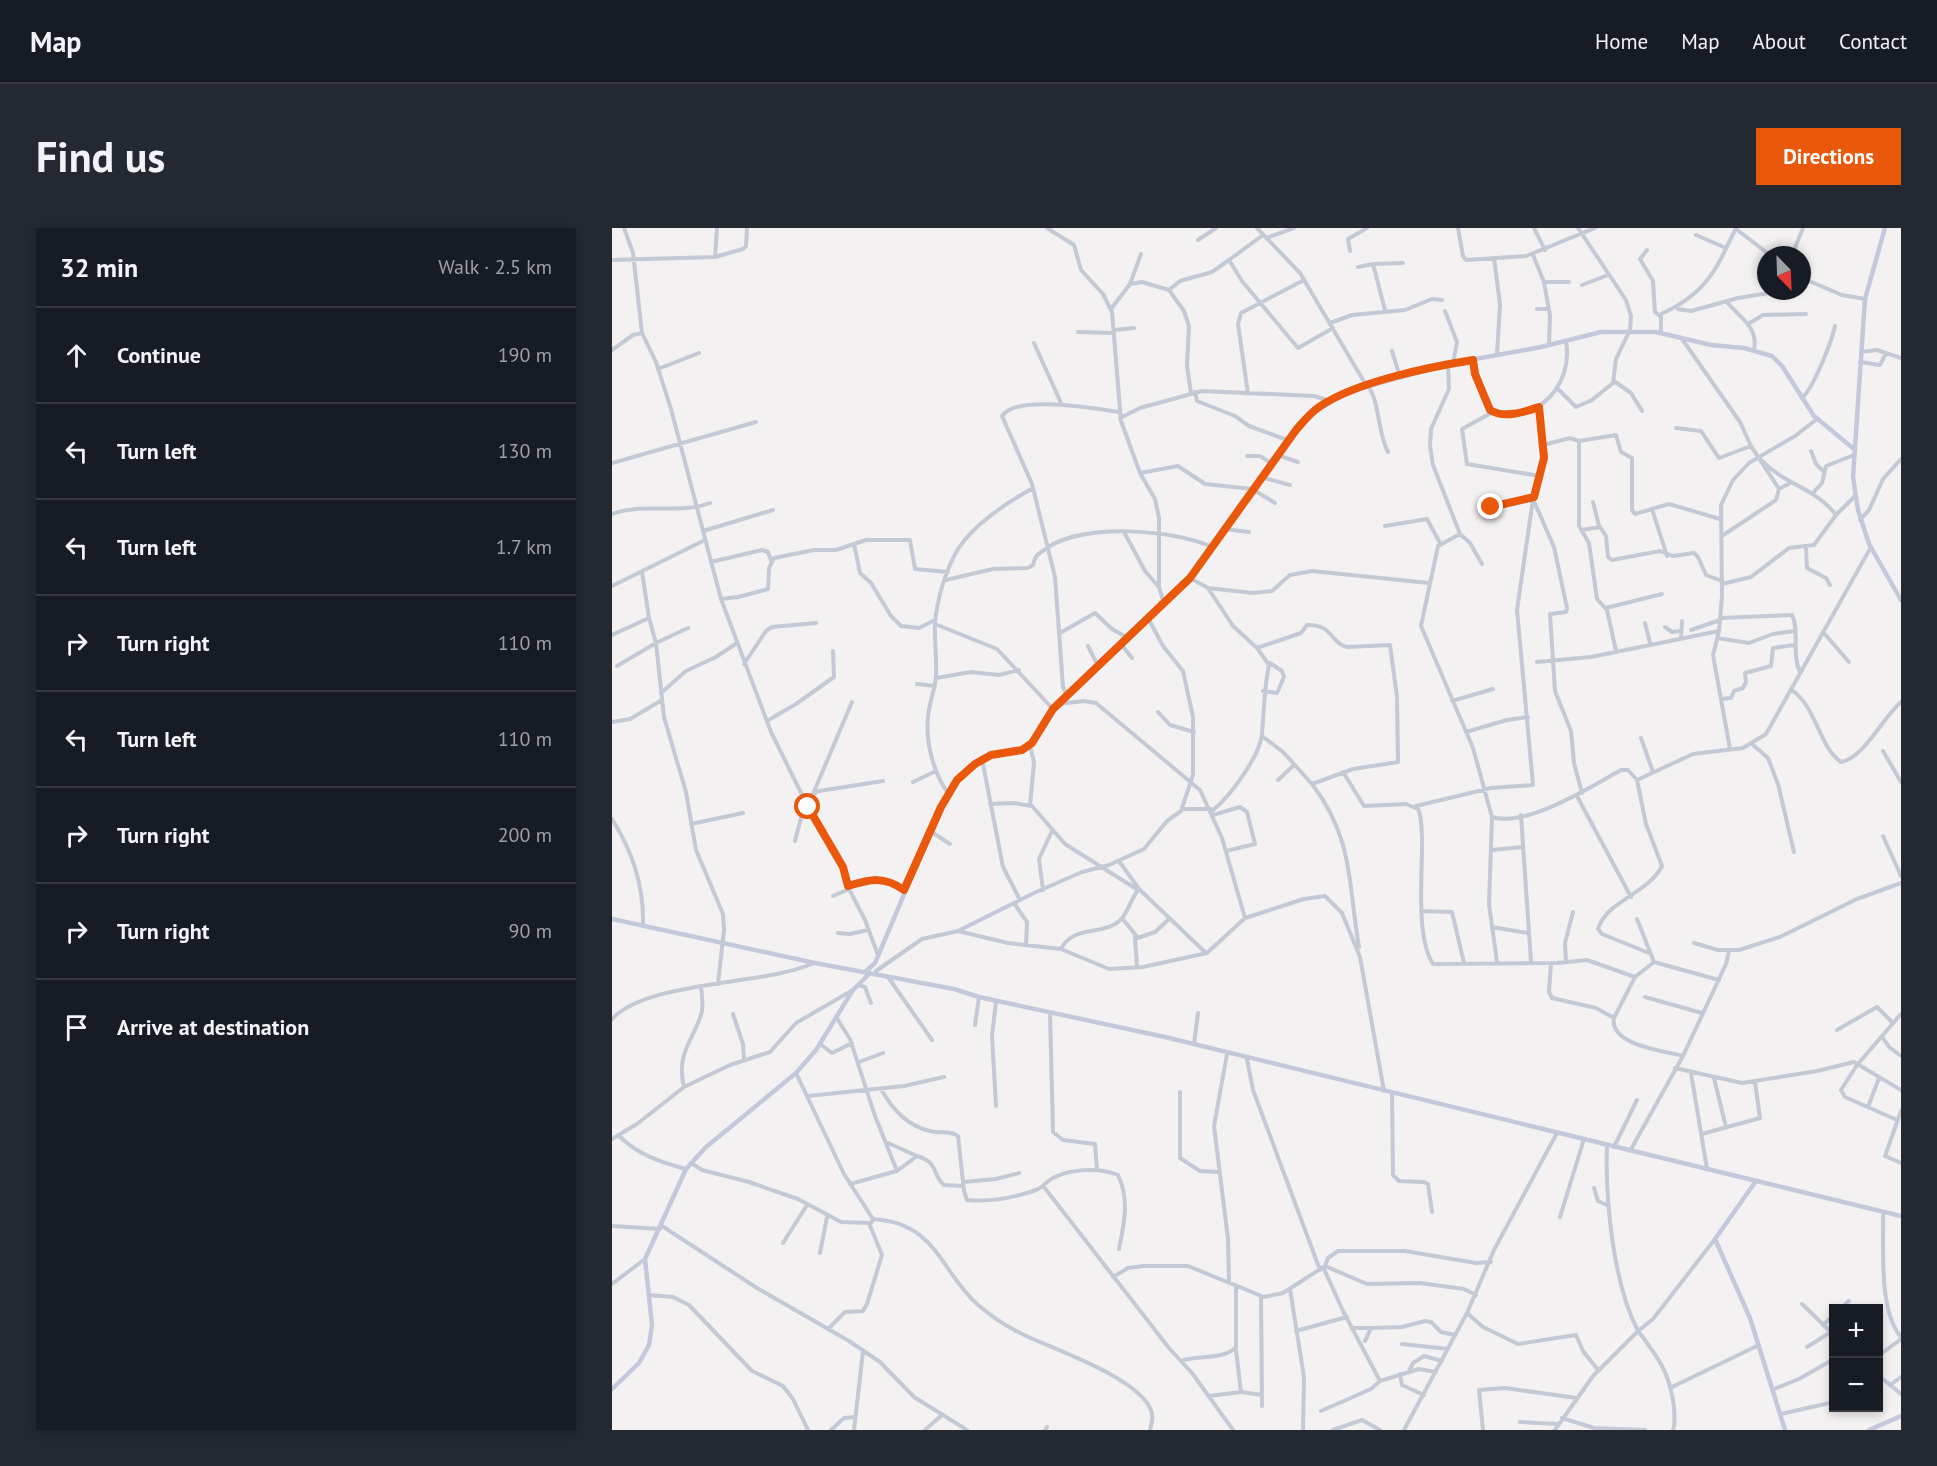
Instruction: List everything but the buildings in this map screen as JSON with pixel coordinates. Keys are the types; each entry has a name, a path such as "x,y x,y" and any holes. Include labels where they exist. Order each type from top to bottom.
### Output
{"main road":[{"path":"1885,228 1865,299 1854,452 1855,496 1860,520 1871,547 1901,600"},
{"path":"612,1389 639,1363 649,1345 651,1325 645,1259 686,1169 712,1142 796,1073 820,1044 853,990 875,963 930,831 948,793 957,780 982,759 997,753 1022,750 1029,746 1053,709 1190,578 1287,441 1307,418 1330,401 1361,388 1400,377 1601,332 1630,330 1661,333 1754,350 1772,356 1778,361 1817,419 1854,452"},
{"path":"1843,440 1855,440"},
{"path":"612,919 815,963 954,988 979,997 1194,1044 1247,1059 1900,1216"},
{"path":"858,985 875,963"},
{"path":"1755,1181 1715,1239 1743,1299 1760,1344 1785,1430"},
{"path":"1869,1430 1900,1418"}],"street":[{"path":"624,228 632,248 642,333 658,369 698,507 721,599 767,721 807,807 843,867 849,888 878,955"},
{"path":"715,257 717,228"},
{"path":"612,260 715,257 743,249 746,246 747,228"},
{"path":"1047,228 1074,245 1081,270 1103,294 1111,309 1120,415 1140,473 1155,499 1159,518 1159,587 1164,604"},
{"path":"1198,240 1216,228"},
{"path":"1257,228 1304,280 1363,380 1370,386 1381,435 1388,452"},
{"path":"1169,290 1180,281 1212,272 1264,236 1294,228"},
{"path":"1350,251 1348,239 1367,228"},
{"path":"1458,228 1464,259 1533,255 1584,235 1595,228"},
{"path":"1534,228 1545,250"},
{"path":"1557,388 1573,405 1580,407 1603,393 1614,381 1617,355 1630,330 1629,307 1578,228"},
{"path":"1796,246 1803,228"},
{"path":"1661,333 1663,313 1678,308 1709,279 1736,229 1758,246"},
{"path":"1696,235 1726,248"},
{"path":"1647,250 1640,259 1653,281 1655,312 1661,317"},
{"path":"1111,309 1130,284 1141,254"},
{"path":"1533,255 1544,282 1548,309 1549,345"},
{"path":"1494,258 1500,304 1497,355"},
{"path":"1229,260 1298,348 1333,328"},
{"path":"1358,267 1403,262"},
{"path":"1373,264 1385,310"},
{"path":"1582,285 1608,275"},
{"path":"1248,394 1238,324 1241,313 1304,280"},
{"path":"1130,284 1142,282 1169,290 1184,311 1189,326 1187,366 1197,401 1203,406 1235,416 1249,426 1287,441"},
{"path":"1544,282 1557,284 1569,282"},
{"path":"1811,282 1842,295 1865,299"},
{"path":"1678,308 1691,311 1757,295"},
{"path":"1330,323 1352,315 1385,310 1405,310 1432,299 1442,300"},
{"path":"1726,301 1754,333 1754,350"},
{"path":"1537,309 1548,309"},
{"path":"1445,311 1458,342 1450,364 1449,389 1431,429 1430,446 1433,465 1460,534 1464,535 1470,543 1482,564"},
{"path":"1748,324 1763,315 1806,314"},
{"path":"1802,398 1808,392 1829,348 1834,326"},
{"path":"1078,332 1134,328"},
{"path":"612,350 624,340 642,333"},
{"path":"1682,338 1735,414 1751,446 1779,489"},
{"path":"1540,476 1467,464 1464,426 1483,420 1493,412 1516,414 1539,407 1557,388 1568,364 1566,341"},
{"path":"1034,343 1061,403"},
{"path":"1860,352 1877,350 1901,358"},
{"path":"1392,351 1400,377"},
{"path":"658,369 699,353"},
{"path":"1860,362 1880,365 1886,353"},
{"path":"1473,360 1475,374 1486,403 1493,412"},
{"path":"1361,388 1363,380"},
{"path":"1614,381 1631,393 1642,411"},
{"path":"1067,696 1062,687 1056,585 1033,488 1002,416 1012,408 1061,403 1120,415 1193,392 1314,396 1330,401"},
{"path":"1343,772 1364,806 1416,806 1482,789 1533,785 1517,610 1533,498 1540,476 1544,445 1539,407"},
{"path":"1730,749 1713,655 1721,619 1722,536 1719,519 1721,505 1727,489 1759,457 1795,436 1817,419"},
{"path":"612,463 756,422"},
{"path":"1676,428 1701,431 1719,458 1751,446"},
{"path":"1544,445 1570,438 1579,441 1613,433 1616,435 1621,452 1632,458 1633,513 1637,514 1669,504 1719,519"},
{"path":"1579,441 1578,521 1589,543 1598,599 1606,608 1616,651"},
{"path":"1811,451 1816,464 1823,471"},
{"path":"1813,493 1822,483 1823,471 1830,463 1854,452"},
{"path":"1277,455 1291,462 1298,462"},
{"path":"1247,456 1260,456 1272,463"},
{"path":"1759,457 1790,483 1813,493 1836,515"},
{"path":"1860,520 1869,510 1883,479 1901,459"},
{"path":"1140,473 1178,466 1205,484 1252,489 1275,503"},
{"path":"1261,477 1290,485"},
{"path":"1722,536 1776,500 1779,489 1790,483"},
{"path":"948,793 936,771 929,745 927,723 936,678 935,622 948,572 966,539 1012,500 1033,488"},
{"path":"1593,502 1600,527 1606,536 1608,556 1612,560 1660,551 1667,555 1697,554 1706,575 1722,582 1751,577 1789,548 1806,548 1818,541 1836,515 1855,496"},
{"path":"1491,507 1533,498"},
{"path":"1533,498 1554,547 1568,608 1566,612 1550,614 1550,639 1554,661 1555,692 1571,731 1574,763 1582,793"},
{"path":"612,514 630,509 668,510 698,507 710,503"},
{"path":"1652,509 1667,555"},
{"path":"703,531 773,510"},
{"path":"1385,526 1427,519 1440,543 1421,626 1473,748 1482,789 1492,817 1489,895 1497,962"},
{"path":"1582,531 1600,527"},
{"path":"1224,529 1249,532"},
{"path":"1125,532 1145,571 1159,587"},
{"path":"946,580 993,569 1028,568 1033,565 1036,556 1068,537 1125,532 1196,540 1212,548"},
{"path":"1440,543 1460,534"},
{"path":"612,586 705,540"},
{"path":"771,560 814,550 836,550 866,540 910,540 915,569 948,572"},
{"path":"854,544 860,573 871,583 891,616 901,626 919,628 935,622 991,644 1019,670 1053,709"},
{"path":"1637,780 1692,753 1752,744 1766,734 1774,724 1871,547"},
{"path":"1806,548 1807,568 1827,578 1830,585"},
{"path":"711,562 762,550 768,552 771,560 768,589 721,599"},
{"path":"1190,578 1208,588 1253,593 1272,591 1290,575 1312,571 1429,583"},
{"path":"642,572 649,618 656,643 667,731 686,792 701,865 722,907 725,921 718,984"},
{"path":"1208,588 1233,626 1269,662 1282,671 1284,677 1277,693 1263,691"},
{"path":"1606,608 1662,594"},
{"path":"1060,633 1095,613 1119,634 1132,658"},
{"path":"1691,630 1721,619 1789,613 1795,621 1794,645 1801,673"},
{"path":"612,634 649,618"},
{"path":"869,973 922,939 958,931 1020,900 1082,873 1119,861 1149,845 1167,821 1182,809 1192,782 1194,732 1184,671 1163,646 1148,618"},
{"path":"1681,638 1682,621"},
{"path":"744,663 766,631 772,627 816,623"},
{"path":"1645,623 1650,643"},
{"path":"1257,648 1301,633 1307,625 1328,630 1340,645 1347,647 1390,645 1397,697 1398,762 1343,772 1312,784"},
{"path":"1665,627 1672,632 1681,631"},
{"path":"616,666 688,628"},
{"path":"1537,662 1616,651 1719,631"},
{"path":"1717,638 1749,643 1773,634 1795,631"},
{"path":"1823,632 1849,662"},
{"path":"661,693 686,671 711,660 737,643"},
{"path":"1720,699 1731,698 1734,691 1743,688 1746,682 1745,673 1771,666 1773,648 1794,645"},
{"path":"1088,646 1098,666"},
{"path":"767,721 834,677 833,651"},
{"path":"1212,812 1234,788 1256,753 1262,736 1263,691 1269,662"},
{"path":"936,678 970,672 999,675 1019,670"},
{"path":"917,684 935,686"},
{"path":"1452,701 1493,689"},
{"path":"1792,690 1806,703 1824,737 1841,762 1850,758 1866,744 1881,723 1901,702"},
{"path":"612,722 630,719 662,700"},
{"path":"1058,704 1084,701 1096,703 1192,782 1212,812 1245,918"},
{"path":"795,841 801,818 852,702"},
{"path":"1158,711 1172,726 1194,732"},
{"path":"1466,732 1506,720 1528,717"},
{"path":"1262,736 1312,784 1331,810 1343,839 1360,957 1384,1092"},
{"path":"1641,738 1653,772"},
{"path":"1752,744 1768,758 1794,852"},
{"path":"1029,746 1034,762 1030,806"},
{"path":"1882,752 1901,782"},
{"path":"982,759 1003,867 1020,900"},
{"path":"1278,780 1294,765"},
{"path":"1492,817 1521,815 1546,809 1577,796 1625,768 1637,780 1646,824 1662,866 1653,878 1631,897 1605,914 1601,920 1599,932 1649,953"},
{"path":"913,782 936,771"},
{"path":"813,794 883,781"},
{"path":"1577,796 1631,897"},
{"path":"990,804 1013,803 1030,806 1037,810 1052,831 1074,850 1138,889 1207,953"},
{"path":"1416,806 1421,821 1421,911 1431,962 1551,963 1592,960 1635,977"},
{"path":"1182,809 1212,812 1240,807 1247,812 1255,844 1226,851"},
{"path":"691,824 743,813"},
{"path":"1521,815 1531,962"},
{"path":"612,819 633,859 641,891 643,926"},
{"path":"930,831 950,844"},
{"path":"1043,890 1039,859 1052,831"},
{"path":"1883,836 1901,876"},
{"path":"1492,850 1523,847"},
{"path":"1119,861 1138,889"},
{"path":"833,896 876,878 892,882 904,890"},
{"path":"1694,944 1729,951 1780,937 1875,891 1901,883"},
{"path":"1061,949 1064,942 1079,934 1110,927 1122,918 1138,889"},
{"path":"958,931 1026,945 1061,949 1109,969 1137,968 1207,953 1245,918 1304,898 1325,896 1342,913 1360,957"},
{"path":"1014,903 1027,922 1026,945"},
{"path":"1421,911 1452,912 1464,963"},
{"path":"1566,962 1565,943 1573,912"},
{"path":"1122,918 1135,936 1137,968"},
{"path":"1135,936 1141,938 1150,934 1170,918"},
{"path":"1637,919 1645,934 1649,953 1654,963 1719,980"},
{"path":"1492,927 1528,933"},
{"path":"838,933 850,934 868,930"},
{"path":"1630,1151 1683,1056 1719,980 1729,951"},
{"path":"612,1019 624,1009 652,998 815,963"},
{"path":"1551,963 1549,992 1552,998 1596,1008 1614,1018"},
{"path":"1654,963 1635,977 1614,1018 1613,1025 1624,1040 1683,1056"},
{"path":"888,977 932,1040"},
{"path":"858,985 865,987 871,1004"},
{"path":"684,1087 682,1063 688,1040 700,1017 701,987"},
{"path":"612,1138 637,1124 684,1087 744,1059 770,1052 796,1023 853,990"},
{"path":"975,1025 979,997"},
{"path":"1645,997 1702,1013"},
{"path":"996,1001 992,1036 996,1106"},
{"path":"1837,1030 1877,1007 1892,1022"},
{"path":"1050,1013 1053,1132 1063,1140 1095,1144 1097,1170"},
{"path":"1194,1044 1198,1013"},
{"path":"733,1014 743,1044 744,1059"},
{"path":"1897,1120 1841,1093 1857,1065 1892,1022 1900,1016"},
{"path":"836,1017 852,1043 897,1171"},
{"path":"1882,1037 1889,1047 1901,1056"},
{"path":"820,1044 832,1053 852,1043"},
{"path":"858,1062 883,1053"},
{"path":"1227,1053 1214,1126 1228,1239 1229,1282"},
{"path":"1247,1059 1253,1090 1323,1268 1380,1381"},
{"path":"1675,1068 1732,1083 1755,1082 1817,1071 1849,1062 1901,1090"},
{"path":"796,1073 850,1184 873,1219"},
{"path":"1690,1073 1707,1170"},
{"path":"808,1096 881,1089 944,1077"},
{"path":"1714,1078 1726,1127"},
{"path":"1868,1107 1879,1078"},
{"path":"1702,1134 1761,1117 1755,1082"},
{"path":"881,1089 890,1105 907,1122 930,1132 954,1133 958,1136 965,1199 970,1201 1001,1199 1044,1187 1047,1182 1067,1174 1097,1170 1115,1174 1120,1180 1126,1218 1119,1250"},
{"path":"1180,1092 1180,1158 1200,1170 1219,1172"},
{"path":"1392,1094 1393,1175 1399,1180 1428,1184 1432,1212"},
{"path":"1614,1147 1637,1100"},
{"path":"1901,1111 1885,1156 1901,1163"},
{"path":"1404,1430 1476,1295 1494,1250 1557,1133"},
{"path":"618,1135 632,1148 652,1159 686,1169"},
{"path":"1560,1217 1584,1139"},
{"path":"887,1143 928,1159 944,1185 996,1179 1019,1173"},
{"path":"1607,1145 1606,1174 1618,1263 1638,1331 1665,1369 1675,1425 1672,1430"},
{"path":"850,1184 897,1171 917,1156"},
{"path":"692,1163 702,1170 749,1182 807,1205 841,1222 869,1223 873,1219 892,1220 925,1239 977,1304 999,1321 1078,1357 1127,1385 1144,1398 1152,1415 1150,1430"},
{"path":"1044,1187 1113,1277 1209,1395 1233,1430"},
{"path":"1594,1188 1598,1202 1609,1206"},
{"path":"783,1243 807,1205"},
{"path":"1900,1216 1901,1209"},
{"path":"1883,1352 1901,1338 1893,1326 1887,1295 1884,1212"},
{"path":"820,1253 827,1217"},
{"path":"828,1329 845,1312 863,1311 867,1304 882,1255 869,1223"},
{"path":"612,1226 661,1228 880,1362 914,1397 967,1430"},
{"path":"1555,1430 1598,1370 1653,1319 1715,1239"},
{"path":"1113,1277 1128,1268 1169,1264 1196,1268 1261,1296 1274,1296 1290,1289 1323,1268 1328,1258 1338,1251 1405,1251 1476,1263 1491,1262"},
{"path":"612,1284 645,1259"},
{"path":"1323,1268 1366,1284 1420,1282 1464,1289 1476,1295"},
{"path":"1236,1286 1236,1347 1241,1392"},
{"path":"1290,1289 1304,1377 1303,1430"},
{"path":"649,1295 673,1297 689,1305 752,1371 783,1386 793,1399 808,1430"},
{"path":"1261,1296 1262,1406"},
{"path":"1845,1304 1849,1301"},
{"path":"1802,1304 1829,1331"},
{"path":"1467,1313 1483,1327 1518,1344 1576,1335 1583,1350 1598,1370"},
{"path":"1296,1331 1347,1317"},
{"path":"1823,1325 1829,1319"},
{"path":"1353,1328 1402,1327 1425,1321 1431,1322 1441,1332 1455,1335"},
{"path":"1365,1341 1371,1328"},
{"path":"1807,1347 1829,1336"},
{"path":"1402,1344 1448,1349"},
{"path":"1670,1388 1760,1344"},
{"path":"1181,1361 1191,1357 1229,1353 1236,1347"},
{"path":"854,1430 863,1351"},
{"path":"1409,1371 1413,1363 1424,1356 1442,1361"},
{"path":"1774,1389 1799,1379 1829,1361"},
{"path":"1322,1411 1371,1389 1380,1381 1400,1374 1419,1369 1436,1372"},
{"path":"1400,1374 1402,1385 1424,1395"},
{"path":"1890,1385 1901,1377"},
{"path":"1883,1379 1901,1394"},
{"path":"1482,1430 1479,1390 1505,1388 1577,1398"},
{"path":"1209,1395 1241,1392 1262,1395"},
{"path":"1781,1414 1829,1402"},
{"path":"926,1430 942,1415"},
{"path":"831,1430 844,1418 855,1417"},
{"path":"1562,1418 1594,1428 1645,1430"},
{"path":"1334,1430 1362,1420 1380,1430"},
{"path":"1520,1422 1559,1424"}],"route":[{"path":"808,807 843,867 848,886 876,878 892,882 904,890 941,807 957,780 975,764 991,755 1022,750 1032,743 1038,729 1053,709 1190,578 1296,430 1321,406 1341,396 1400,377 1473,360 1475,374 1490,410 1516,414 1539,407 1542,415 1544,458 1534,497 1491,507"}]}
